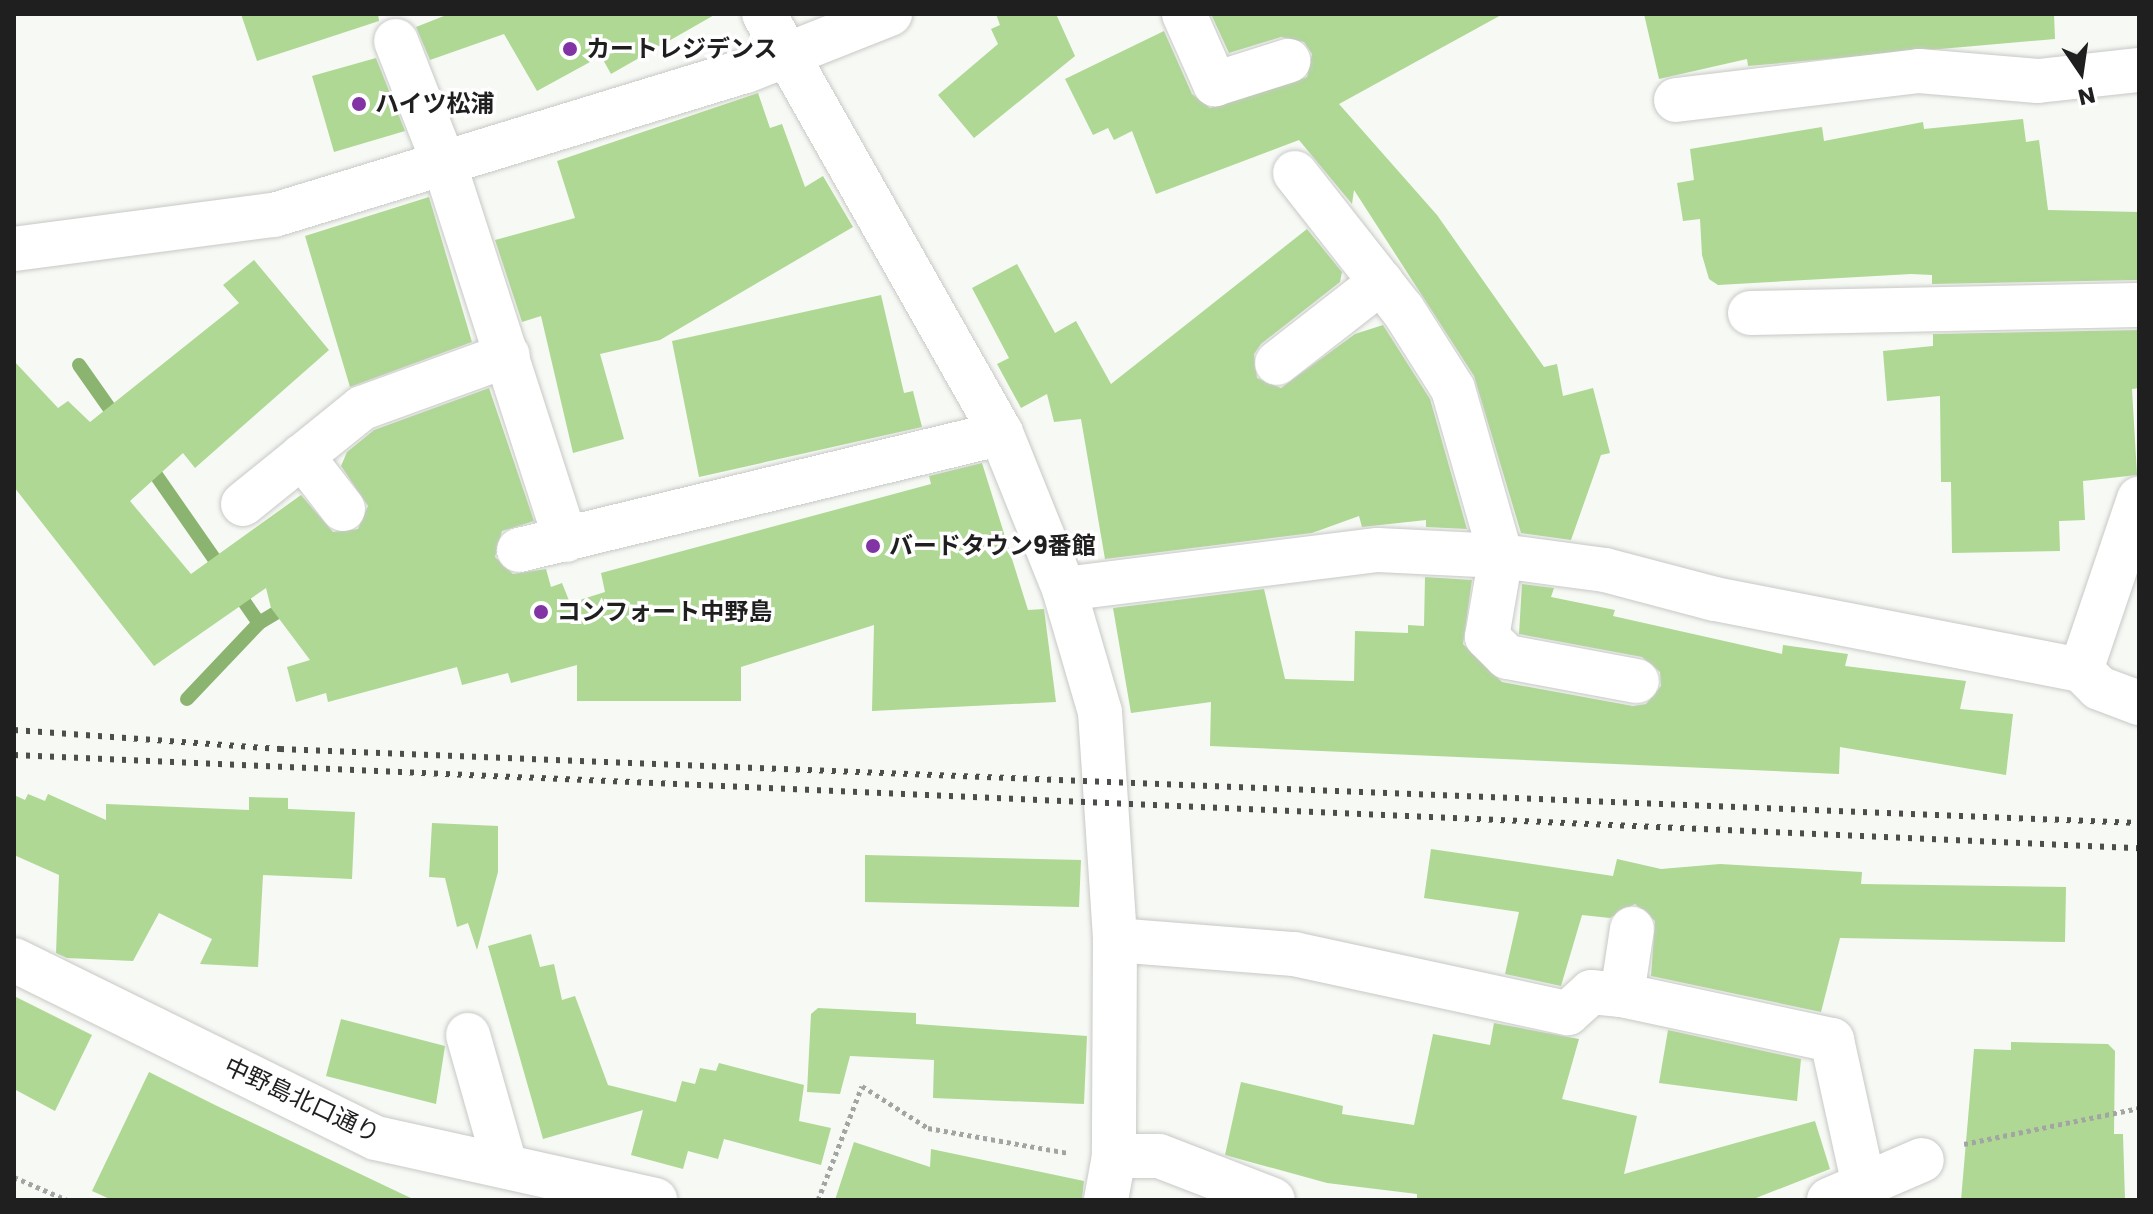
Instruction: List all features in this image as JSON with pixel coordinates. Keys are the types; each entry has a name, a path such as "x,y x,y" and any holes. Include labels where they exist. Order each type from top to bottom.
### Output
{"street":[{"path":"764,14 788,51 1001,433 1064,589 1100,712 1115,940 1114,1156 1106,1200"},
{"path":"14,249 274,215 445,166 746,71 788,51 890,14"},
{"path":"1184,14 1215,84 1288,61"},
{"path":"396,41 445,166 566,540"},
{"path":"1676,100 1919,71 2038,81 2139,70"},
{"path":"1295,173 1381,282 1453,389 1501,556 1487,637 1507,657 1637,681"},
{"path":"1277,363 1381,282"},
{"path":"1750,313 2139,305"},
{"path":"243,504 362,408 508,355"},
{"path":"519,550 1001,433"},
{"path":"302,456 343,509"},
{"path":"2081,670 2139,499"},
{"path":"1064,589 1378,550 1501,556 1605,570 1715,599 2081,670 2099,688 2139,703"},
{"path":"1622,995 1632,929"},
{"path":"1115,940 1294,954 1568,1013 1591,992 1622,995 1832,1040 1847,1193 1922,1160"},
{"name":"中野島北口通り","path":"14,960 376,1138 504,1161 581,1191 655,1200"},
{"path":"468,1035 504,1161"},
{"path":"1114,1156 1159,1156 1273,1200"}],"path":[{"path":"818,1200 862,1086 928,1128 1048,1152 1114,1156"},
{"path":"1922,1160 1975,1140 2139,1108"},
{"path":"14,1177 67,1200"}],"building":[{"path":"241,14 378,14 379,21 257,61"},
{"path":"449,14 716,14 611,74 601,56 537,91 504,34 430,60 416,27"},
{"path":"996,14 1056,14 1075,56 974,138 938,95 998,44 991,29 1000,25"},
{"path":"1211,14 1503,14 1339,104 1437,215 1544,367 1557,364 1563,396 1593,388 1610,453 1601,455 1571,540 1521,533 1474,376 1354,190 1352,204 1299,140 1156,194 1132,131 1114,140 1108,128 1093,135 1065,79 1164,31 1192,94 1210,108 1307,77 1312,54 1304,42 1281,37 1229,53"},
{"path":"1644,14 2054,14 2055,39 1748,66 1747,59 1659,79"},
{"name":"ハイツ松浦","path":"376,58 405,131 334,152 312,76"},
{"path":"758,93 770,128 782,124 805,187 823,176 853,227 660,340 600,354 624,439 573,453 541,316 522,322 495,240 575,218 557,161"},
{"path":"2023,119 2026,142 2039,140 2048,210 2139,212 2139,280 1932,284 1932,275 1911,274 1718,285 1709,279 1702,255 1700,219 1683,221 1677,183 1694,180 1690,149 1822,127 1824,141 1923,122 1924,129"},
{"path":"429,197 472,342 350,387 305,236"},
{"path":"1307,229 1342,272 1340,282 1261,344 1254,354 1257,378 1281,388 1355,334 1383,325 1430,399 1467,529 1426,527 1426,520 1362,527 1359,516 1312,533 1105,559 1081,419 1054,422 1047,394 1021,408 997,364 1009,358 972,288 1017,264 1055,333 1076,321 1111,384"},
{"path":"254,260 329,350 195,468 183,453 130,501 191,574 301,495 333,532 358,529 368,506 341,466 347,452 374,430 489,388 534,521 502,531 495,557 513,574 546,569 551,587 562,583 570,603 605,592 601,573 931,484 929,476 982,463 1028,610 1044,609 1056,702 872,711 874,625 741,667 741,701 577,701 577,665 511,683 508,673 462,685 457,667 328,702 326,693 296,702 287,667 310,660 271,608 266,588 154,666 14,487 14,361 58,408 68,401 90,422 239,303 223,285"},
{"path":"881,295 904,393 913,391 922,427 699,477 672,341"},
{"path":"2139,330 2139,388 2132,389 2137,475 2083,481 2085,520 2059,521 2060,551 1952,553 1951,482 1941,482 1940,396 1887,401 1883,351 1933,346 1933,334"},
{"path":"1425,577 1472,580 1463,644 1502,682 1633,706 1646,704 1661,686 1660,672 1642,657 1519,634 1522,584 1554,588 1551,597 1615,610 1613,616 1782,654 1783,645 1848,654 1845,666 1966,681 1960,709 2013,714 2006,775 1840,747 1839,774 1210,746 1211,702 1131,713 1113,608 1264,589 1285,679 1354,681 1355,631 1408,633 1408,625 1424,626"},
{"path":"28,794 45,801 48,794 106,820 106,804 249,810 249,797 288,798 288,809 355,812 352,879 263,875 258,967 200,964 212,939 159,913 133,961 67,958 56,953 59,875 14,855 14,795 25,800"},
{"path":"432,823 498,826 498,872 477,950 468,923 457,927 445,878 429,877"},
{"path":"1431,849 1613,876 1617,859 1661,869 1720,864 1862,872 1861,884 2066,887 2065,942 1840,938 1821,1012 1651,976 1655,921 1635,904 1610,918 1582,915 1561,986 1505,974 1519,912 1424,898"},
{"path":"865,855 1081,860 1079,907 865,902"},
{"path":"531,934 540,967 554,964 562,1000 575,996 608,1085 676,1102 682,1081 695,1084 700,1068 716,1071 719,1063 804,1085 799,1121 831,1128 821,1165 724,1139 718,1159 688,1151 683,1169 631,1155 643,1110 543,1139 488,946"},
{"path":"14,996 92,1035 55,1111 14,1089"},
{"path":"818,1008 916,1013 916,1024 1087,1036 1084,1104 933,1098 934,1060 850,1056 840,1094 807,1092 811,1014"},
{"path":"341,1019 445,1046 436,1104 326,1076"},
{"path":"1494,1023 1579,1039 1562,1099 1637,1116 1624,1174 1815,1121 1830,1169 1751,1200 1417,1200 1417,1194 1327,1183 1225,1155 1241,1082 1343,1106 1342,1114 1414,1125 1433,1034 1490,1045"},
{"path":"1668,1030 1801,1059 1797,1101 1659,1083"},
{"path":"2011,1042 2108,1044 2115,1051 2114,1134 2123,1134 2125,1200 1961,1200 1974,1049 2011,1050"},
{"path":"149,1072 415,1200 112,1200 92,1191"},
{"path":"854,1142 930,1167 931,1149 1084,1181 1082,1200 835,1200"}],"waterway":[{"path":"79,365 119,422"},
{"path":"147,462 259,623"},
{"path":"187,699 259,623 289,605"}],"railway":[{"path":"14,730 280,749 2139,823"},
{"path":"14,755 2139,848"}],"place":[{"name":"カートレジデンス","path":"570,49"},
{"name":"ハイツ松浦","path":"359,104"},
{"name":"バードタウン9番館","path":"873,546"},
{"name":"コンフォート中野島","path":"541,612"}]}
